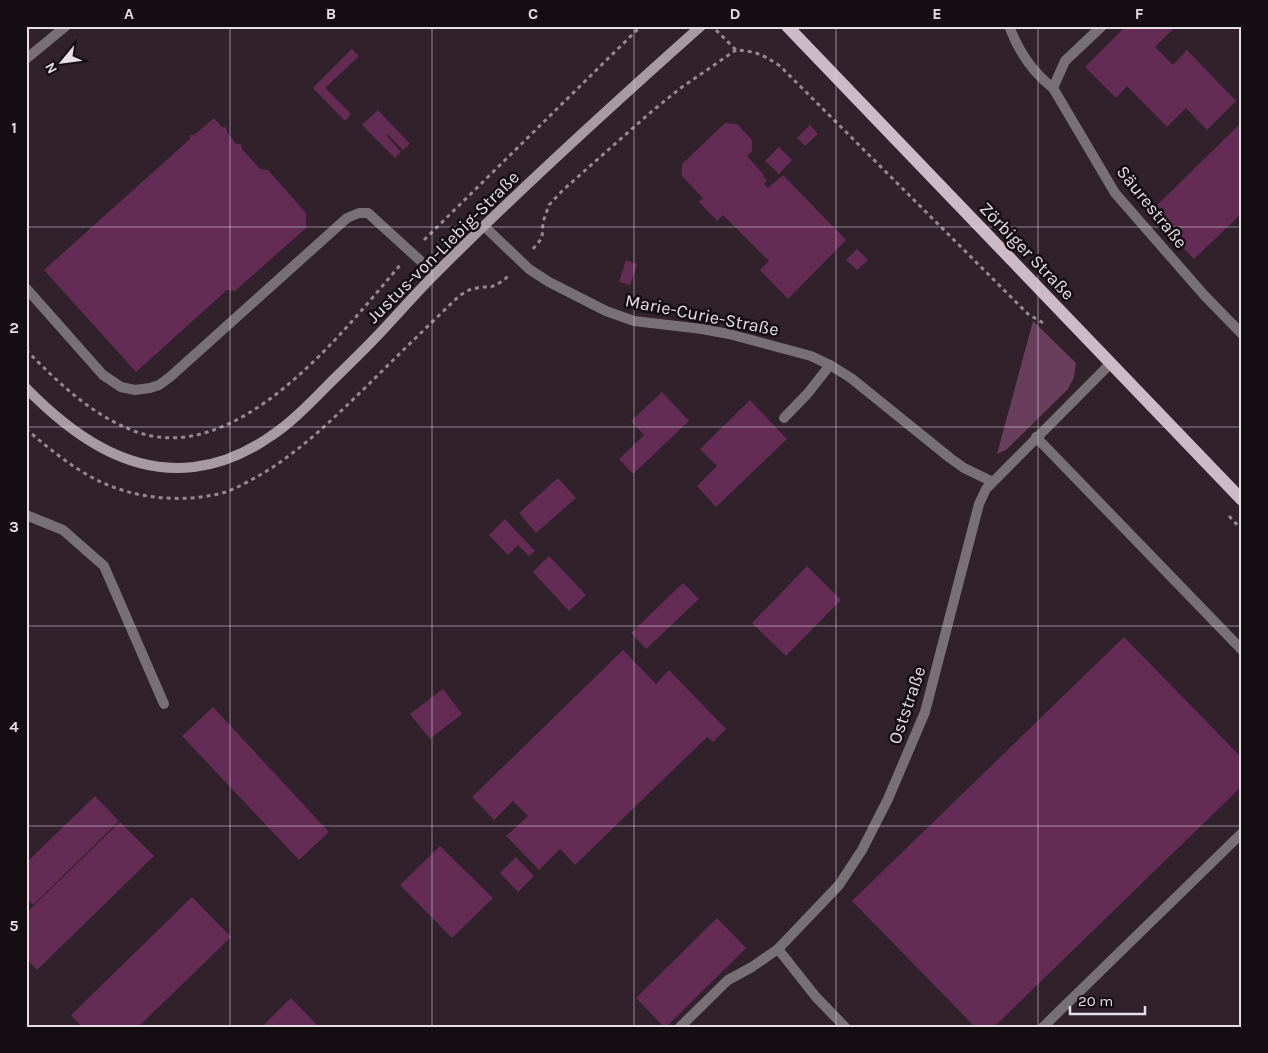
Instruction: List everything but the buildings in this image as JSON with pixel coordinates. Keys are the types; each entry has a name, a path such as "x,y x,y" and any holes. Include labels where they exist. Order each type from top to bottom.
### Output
{"main road":[{"name":"Zörbiger Straße","path":"787,26 1242,500"}],"street":[{"path":"26,59 66,26"},
{"name":"Justus-von-Liebig-Straße","path":"26,388 68,427 90,442 131,460 152,465 194,467 218,462 242,453 272,435 311,401 484,226 702,26"},
{"name":"Säurestraße","path":"1009,26 1015,42 1039,77 1053,88 1115,192 1204,295 1242,334"},
{"path":"1053,88 1065,61 1102,26"},
{"path":"26,288 103,375 121,387 135,390 158,385 170,377 347,218 359,213 368,213 435,274"},
{"name":"Marie-Curie-Straße","path":"484,226 522,263 549,282 606,311 634,321 729,334 812,356 830,364 851,378 950,458 964,468 992,481"},
{"name":"Oststraße","path":"680,1027 728,980 752,967 778,949 839,886 862,850 895,783 925,712 979,504 986,488 1111,363"},
{"path":"784,418 808,393 830,364"},
{"path":"1036,437 1242,650"},
{"path":"26,515 62,530 104,566 164,704"},
{"path":"1043,1027 1242,833"},
{"path":"778,949 816,997 845,1027"}],"path":[{"path":"26,350 73,395 100,414 136,432 163,437 190,437 214,430 255,410 303,371 344,330 411,252 641,26"},
{"path":"712,26 736,50"},
{"path":"522,263 542,238 542,222 549,205 562,190 682,87 736,50 750,51 765,56 780,66 1028,314 1046,325"}],"shaded area":[{"path":"1033,321 1076,363 1074,377 1068,389 1006,450 997,454"}]}
